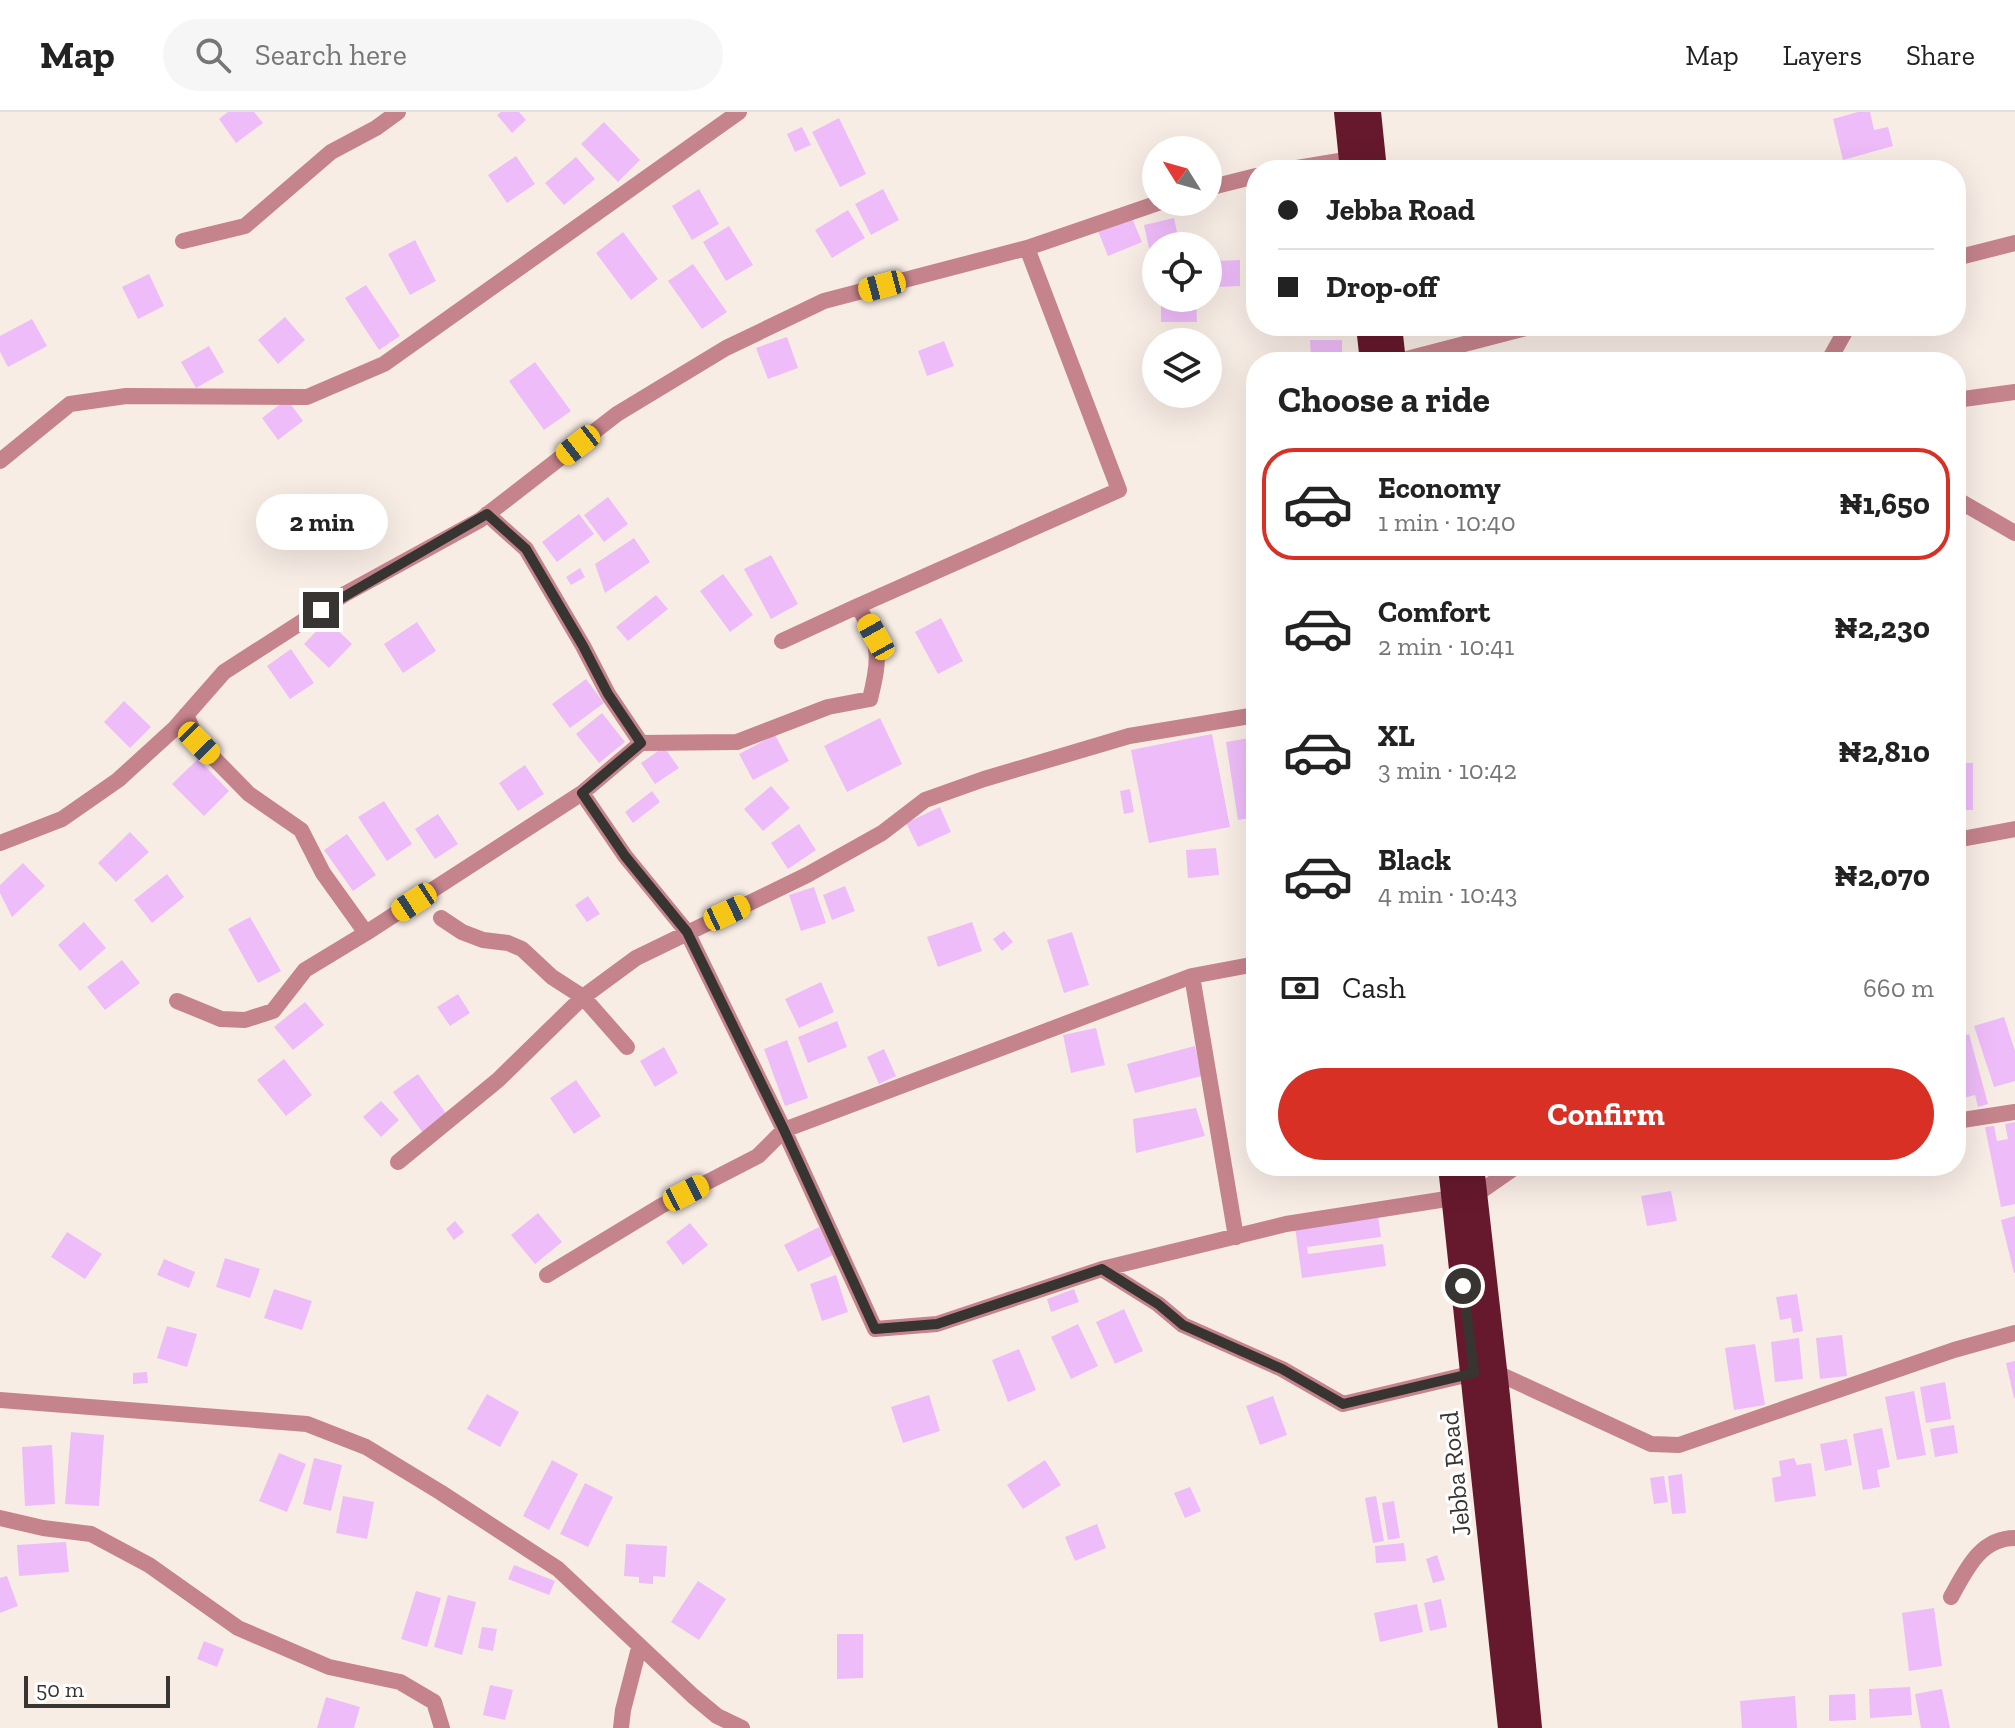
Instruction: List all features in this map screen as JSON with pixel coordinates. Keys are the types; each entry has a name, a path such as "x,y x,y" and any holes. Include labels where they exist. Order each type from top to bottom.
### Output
{"highway":[{"path":"1346,112 1351,160"},
{"path":"1369,112 1374,160"},
{"name":"Jebba Road","path":"1455,1176 1464,1197 1530,1728"},
{"name":"Jebba Road","path":"1464,1197 1469,1176"},
{"name":"Jebba Road","path":"1484,1373 1510,1728"}],"street":[{"path":"183,241 245,226 331,152 376,128 398,112"},
{"path":"0,461 70,404 126,396 307,397 384,364 739,112"},
{"path":"1222,184 1246,178"},
{"path":"0,843 62,819 118,780 186,715 224,672 345,594 487,514 617,414 726,348 824,301 1027,248 1142,209"},
{"path":"1966,255 2015,243"},
{"path":"782,641 1119,490 1027,248"},
{"path":"1433,352 1495,336"},
{"path":"1966,399 2015,392"},
{"path":"1966,505 2015,533"},
{"path":"487,514 526,549 608,694 641,743"},
{"path":"177,1001 221,1019 245,1020 273,1011 305,970 582,793 641,743 737,742 828,707 870,699 877,671 876,637 858,606"},
{"path":"186,715 199,743 249,794 301,830 323,873 366,933"},
{"path":"398,1162 498,1080 583,997 636,958 832,861 882,833 925,800 1129,736 1246,717"},
{"path":"582,793 625,856 687,932 784,1130 875,1329 937,1324 1102,1269 1286,1224 1464,1197 1500,1176"},
{"path":"1966,838 2015,829"},
{"path":"441,918 462,932 522,949 552,977 583,997 627,1047"},
{"path":"547,1275 661,1206 758,1156 784,1130 1192,976 1246,966"},
{"path":"1192,976 1236,1237"},
{"path":"1966,1119 2015,1112"},
{"path":"1102,1269 1158,1304 1183,1325 1282,1369 1343,1404 1484,1373 1651,1444 1679,1445 1954,1350 2015,1333"},
{"path":"0,1400 307,1424 366,1447 558,1569 628,1632 639,1648 717,1716 742,1728"},
{"path":"0,1518 43,1528 91,1534 149,1565 238,1628 329,1667 400,1682 434,1702 442,1728"},
{"path":"1951,1597 1968,1566 1984,1546 2015,1538"},
{"path":"621,1728 639,1648"}],"building":[{"path":"228,112 254,112 263,123 236,143 219,119"},
{"path":"501,112 519,112 526,120 512,133 497,115"},
{"path":"1870,112 1874,130 1888,127 1893,146 1843,160 1833,119"},
{"path":"839,118 866,174 840,187 812,132"},
{"path":"604,122 640,160 618,182 581,144"},
{"path":"802,127 811,145 795,152 787,134"},
{"path":"516,156 535,184 507,203 488,175"},
{"path":"576,157 595,179 564,205 545,183"},
{"path":"699,189 719,224 692,240 672,206"},
{"path":"883,189 899,220 871,235 855,204"},
{"path":"848,210 865,238 832,258 815,230"},
{"path":"1132,218 1142,242 1108,256 1098,231"},
{"path":"1174,218 1177,232 1146,232 1144,225"},
{"path":"729,226 753,265 726,281 703,242"},
{"path":"623,232 658,279 631,300 596,253"},
{"path":"415,240 436,281 410,295 388,254"},
{"path":"1240,260 1240,286 1222,287 1222,261"},
{"path":"693,264 727,312 702,329 668,281"},
{"path":"149,274 164,306 138,319 122,287"},
{"path":"366,285 400,336 379,350 345,298"},
{"path":"1161,312 1197,312 1197,322 1161,322"},
{"path":"285,317 305,340 278,364 258,340"},
{"path":"32,319 47,346 8,367 0,352 0,336"},
{"path":"787,337 798,368 768,379 756,348"},
{"path":"1310,340 1342,340 1342,352 1311,352"},
{"path":"944,341 954,366 927,376 918,351"},
{"path":"209,346 224,372 196,388 181,362"},
{"path":"535,362 571,411 544,430 509,381"},
{"path":"287,399 303,421 278,440 262,418"},
{"path":"608,497 628,524 604,542 584,515"},
{"path":"579,514 594,534 557,562 542,542"},
{"path":"634,538 650,562 605,593 595,564"},
{"path":"771,555 798,604 771,619 744,569"},
{"path":"580,568 585,577 571,585 566,577"},
{"path":"723,574 753,615 730,632 700,591"},
{"path":"656,595 668,609 628,641 616,627"},
{"path":"941,618 963,661 938,674 915,632"},
{"path":"327,620 352,644 329,668 304,644"},
{"path":"417,622 436,651 403,673 384,644"},
{"path":"291,649 314,683 290,699 267,666"},
{"path":"586,679 604,703 570,728 552,704"},
{"path":"124,701 151,727 130,748 104,722"},
{"path":"602,713 625,742 599,763 576,734"},
{"path":"880,718 902,764 847,792 824,746"},
{"path":"1212,734 1230,827 1149,843 1131,750"},
{"path":"775,735 789,761 753,780 739,754"},
{"path":"1246,739 1246,819 1238,820 1226,742"},
{"path":"664,747 679,768 655,784 641,763"},
{"path":"198,759 229,791 204,816 172,784"},
{"path":"1966,763 1973,763 1973,810 1966,810"},
{"path":"525,765 544,794 518,811 499,783"},
{"path":"771,786 790,808 763,831 744,809"},
{"path":"1130,789 1134,812 1124,814 1120,791"},
{"path":"652,791 660,802 633,823 625,812"},
{"path":"384,801 412,844 387,861 358,817"},
{"path":"940,807 951,832 918,847 906,823"},
{"path":"438,814 458,844 435,859 415,829"},
{"path":"799,824 816,850 788,869 771,843"},
{"path":"130,832 149,852 116,882 98,863"},
{"path":"347,834 376,875 353,891 324,850"},
{"path":"1216,848 1219,875 1188,878 1186,850"},
{"path":"23,863 45,886 12,917 0,893 0,885"},
{"path":"167,874 184,897 152,923 134,900"},
{"path":"845,886 855,911 832,920 823,895"},
{"path":"814,887 826,923 801,931 789,895"},
{"path":"588,896 600,914 587,922 575,905"},
{"path":"250,917 281,971 258,983 228,929"},
{"path":"84,922 106,948 80,971 58,945"},
{"path":"972,922 982,951 938,967 927,937"},
{"path":"1004,931 1013,942 1002,951 993,939"},
{"path":"1072,932 1089,985 1064,993 1047,940"},
{"path":"122,960 140,983 105,1010 87,987"},
{"path":"821,982 834,1012 799,1028 785,999"},
{"path":"458,994 470,1013 450,1026 437,1007"},
{"path":"305,1002 324,1025 293,1050 274,1027"},
{"path":"2004,1017 2015,1051 2015,1081 1994,1087 1974,1026"},
{"path":"837,1021 847,1047 808,1063 798,1037"},
{"path":"1096,1028 1105,1065 1071,1073 1063,1035"},
{"path":"1969,1034 1988,1104 1978,1107 1975,1095 1966,1097 1966,1035"},
{"path":"787,1040 808,1098 785,1106 764,1049"},
{"path":"1195,1046 1202,1076 1135,1093 1127,1064"},
{"path":"664,1047 678,1073 655,1087 640,1061"},
{"path":"884,1049 896,1076 879,1084 867,1057"},
{"path":"284,1059 312,1095 286,1116 257,1080"},
{"path":"418,1074 447,1115 423,1133 393,1092"},
{"path":"576,1080 601,1116 574,1134 550,1098"},
{"path":"381,1101 399,1120 381,1137 363,1117"},
{"path":"1196,1108 1205,1136 1136,1153 1133,1119"},
{"path":"2015,1122 2015,1204 2001,1207 1985,1127 1994,1126 1997,1141 2008,1139 2005,1124"},
{"path":"1671,1191 1677,1221 1647,1226 1641,1196"},
{"path":"538,1213 562,1242 535,1264 511,1235"},
{"path":"1378,1215 1381,1237 1307,1247 1308,1254 1383,1244 1386,1266 1302,1278 1295,1227"},
{"path":"2015,1216 2015,1273 2014,1273 2001,1220"},
{"path":"455,1221 464,1232 454,1240 446,1229"},
{"path":"690,1223 708,1245 683,1265 666,1242"},
{"path":"819,1227 833,1255 798,1272 784,1245"},
{"path":"67,1232 102,1254 85,1279 51,1257"},
{"path":"225,1258 260,1269 250,1298 216,1287"},
{"path":"164,1259 195,1272 189,1288 157,1275"},
{"path":"836,1275 848,1312 822,1321 810,1284"},
{"path":"274,1289 312,1301 302,1330 264,1318"},
{"path":"1074,1289 1079,1302 1051,1312 1047,1299"},
{"path":"1797,1294 1803,1331 1793,1333 1791,1318 1780,1320 1776,1297"},
{"path":"1124,1309 1143,1351 1115,1364 1096,1322"},
{"path":"1078,1324 1098,1366 1071,1379 1051,1337"},
{"path":"167,1326 197,1334 187,1367 157,1358"},
{"path":"1842,1335 1847,1376 1820,1379 1816,1338"},
{"path":"1799,1338 1803,1379 1775,1382 1771,1342"},
{"path":"1755,1344 1765,1405 1734,1410 1725,1348"},
{"path":"1019,1349 1036,1390 1008,1402 992,1360"},
{"path":"2015,1361 2015,1398 2014,1398 2006,1363"},
{"path":"147,1372 148,1383 133,1384 133,1373"},
{"path":"1945,1382 1951,1419 1926,1423 1920,1387"},
{"path":"1914,1391 1926,1455 1897,1460 1885,1397"},
{"path":"487,1394 519,1412 500,1447 467,1429"},
{"path":"929,1395 940,1431 903,1443 891,1407"},
{"path":"1273,1396 1287,1435 1260,1445 1246,1406"},
{"path":"1954,1425 1958,1453 1935,1457 1930,1429"},
{"path":"1882,1428 1890,1467 1877,1470 1880,1487 1863,1490 1853,1434"},
{"path":"71,1432 104,1435 99,1506 65,1504"},
{"path":"1847,1439 1852,1465 1825,1471 1820,1444"},
{"path":"52,1445 55,1504 25,1506 22,1447"},
{"path":"279,1453 306,1464 287,1512 259,1501"},
{"path":"314,1458 342,1465 331,1511 303,1504"},
{"path":"1794,1458 1797,1465 1811,1463 1816,1496 1775,1502 1772,1478 1781,1476 1779,1461"},
{"path":"552,1460 578,1474 549,1530 523,1516"},
{"path":"1045,1460 1061,1485 1023,1509 1007,1485"},
{"path":"1682,1474 1686,1513 1672,1514 1668,1476"},
{"path":"1664,1476 1668,1502 1654,1504 1650,1478"},
{"path":"585,1483 613,1497 588,1547 560,1534"},
{"path":"1190,1487 1201,1511 1185,1518 1174,1493"},
{"path":"343,1496 374,1502 367,1539 336,1533"},
{"path":"1376,1496 1384,1541 1373,1543 1365,1498"},
{"path":"1394,1501 1400,1538 1388,1540 1382,1503"},
{"path":"1097,1524 1106,1548 1075,1561 1065,1537"},
{"path":"66,1542 69,1572 19,1576 17,1545"},
{"path":"1404,1543 1406,1561 1376,1563 1375,1546"},
{"path":"626,1544 667,1546 665,1577 653,1576 653,1584 639,1583 639,1577 624,1576"},
{"path":"1437,1555 1445,1580 1433,1583 1426,1559"},
{"path":"514,1565 555,1581 549,1595 508,1579"},
{"path":"7,1576 18,1606 0,1613 0,1578"},
{"path":"698,1581 726,1599 699,1640 671,1622"},
{"path":"416,1591 441,1598 427,1647 401,1639"},
{"path":"448,1595 476,1602 462,1655 434,1647"},
{"path":"1441,1599 1447,1627 1430,1631 1424,1603"},
{"path":"1417,1604 1423,1632 1380,1642 1374,1613"},
{"path":"1934,1608 1942,1666 1909,1671 1902,1613"},
{"path":"482,1627 497,1629 493,1651 478,1648"},
{"path":"837,1634 863,1634 863,1678 837,1679"},
{"path":"204,1641 224,1649 217,1667 197,1659"},
{"path":"490,1685 513,1690 505,1720 483,1715"},
{"path":"1910,1687 1912,1715 1870,1718 1869,1689"},
{"path":"1942,1689 1950,1728 1921,1728 1915,1694"},
{"path":"1855,1694 1856,1720 1829,1721 1829,1695"},
{"path":"1795,1696 1797,1728 1742,1728 1740,1701"},
{"path":"326,1697 360,1707 354,1728 317,1728"}],"route":[{"path":"321,610 487,514 526,549 608,694 641,743 582,793 625,856 687,932 784,1130 875,1329 937,1324 1102,1269 1158,1304 1183,1325 1282,1369 1343,1404 1474,1373 1463,1286"}]}
